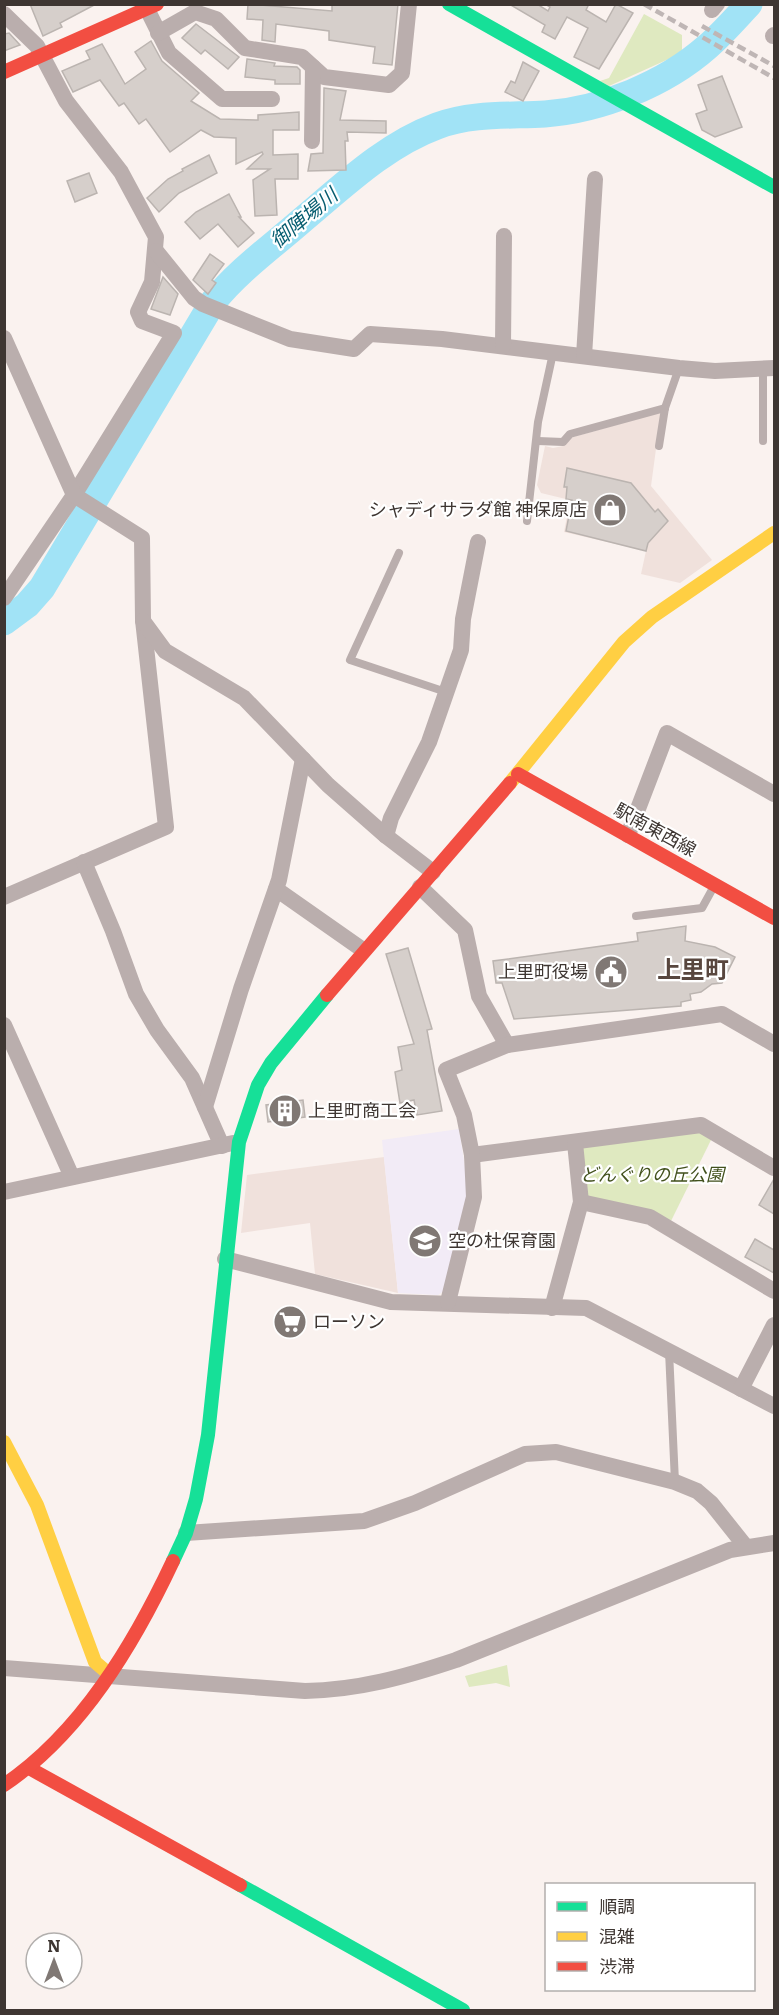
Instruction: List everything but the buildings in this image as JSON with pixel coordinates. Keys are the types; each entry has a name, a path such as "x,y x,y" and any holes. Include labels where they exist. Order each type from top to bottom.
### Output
{"street":[{"path":"158,33 195,12 216,19 245,48 302,57 324,77 389,85 402,73 409,4"},
{"path":"449,4 774,187"},
{"path":"4,72 152,7 158,33 169,53 222,99 272,99"},
{"path":"4,14 43,56 66,101 121,172 156,237 152,282 138,312 142,321 174,333 77,497 4,598"},
{"path":"312,141 313,66"},
{"path":"585,356 595,179"},
{"path":"503,346 504,236"},
{"path":"156,251 194,298 210,307 290,339 354,349 370,334 503,346 679,368 715,371 769,368"},
{"path":"4,338 77,497 142,538 143,620 166,827 4,897"},
{"path":"4,1785 29,1768 60,1737 109,1674 151,1608 186,1533 196,1499 208,1435 239,1142 258,1085 271,1063 363,950 518,774 624,642 652,617 774,533"},
{"path":"386,836 391,818 429,742 461,650 463,619 478,542"},
{"path":"143,620 165,651 244,698 303,759 386,836 433,872"},
{"path":"628,835 667,733 774,794"},
{"path":"205,1107 241,989 276,889 303,759"},
{"name":"駅南東西線","path":"518,774 774,918"},
{"path":"84,862 136,994 157,1030 192,1078 222,1146"},
{"path":"420,887 465,930 479,996 507,1044"},
{"path":"276,889 363,950"},
{"path":"448,1302 474,1197 472,1155 464,1115 446,1070 507,1044 722,1014 774,1044"},
{"path":"4,1025 72,1178"},
{"path":"472,1155 701,1125 774,1168"},
{"path":"4,1192 239,1142"},
{"path":"552,1308 581,1202 575,1143"},
{"path":"581,1202 650,1217 774,1291"},
{"path":"225,1259 391,1302 585,1308 774,1406"},
{"path":"741,1389 774,1325"},
{"path":"4,1442 37,1505 94,1662 109,1674"},
{"path":"186,1533 364,1521 415,1503 525,1454 556,1452 675,1482 697,1491 711,1503 746,1547"},
{"path":"4,1668 109,1674 305,1691 344,1690 419,1672 456,1660 716,1556 746,1547 774,1543"},
{"path":"29,1768 463,2010"}],"lane":[{"path":"527,521 538,441 538,422 553,352"},
{"path":"659,446 665,408 679,368"},
{"path":"763,441 769,368"},
{"path":"538,441 563,442 570,434 665,408"},
{"path":"399,553 350,660 446,692"},
{"path":"636,916 702,908 715,884"},
{"path":"669,1350 675,1482"}],"shaded area":[{"path":"661,412 651,486 712,560 680,583 641,574 646,551 564,532 570,500 541,493 537,485 545,446 553,448 563,446 570,438"},
{"name":"空の杜保育園","path":"459,1129 469,1192 444,1291 438,1295 398,1293 382,1140"},
{"path":"384,1157 398,1293 315,1274 310,1223 241,1233 247,1175"}],"green space":[{"path":"644,14 682,35 682,53 609,86 600,81 609,78"},
{"name":"どんぐりの丘公園","path":"699,1132 711,1140 671,1221 586,1196 579,1153 585,1146"},
{"path":"507,1665 510,1687 496,1683 469,1687 465,1676"}],"waterway":[{"name":"御陣場川","path":"4,622 27,605 42,588 213,302 244,270 348,181 382,155 437,126 477,117 566,111 610,101 631,93 672,73 690,60 718,37 749,4"},
{"path":"5,609 11,619"}],"railway":[{"path":"644,4 774,78"},
{"path":"702,26 774,66"}],"traffic: fast":[{"path":"449,4 774,187"},
{"path":"173,1561 186,1533 196,1499 208,1435 239,1142 258,1085 271,1063 327,995"},
{"path":"240,1885 463,2010"}],"traffic: slow":[{"path":"510,783 624,642 652,617 774,533"},
{"path":"4,1442 37,1505 95,1662 109,1674"}],"traffic: jam":[{"path":"4,72 157,4"},
{"path":"518,774 774,918"},
{"path":"327,995 510,783"},
{"path":"4,1785 32,1764 57,1740 103,1685 141,1624 173,1561"},
{"path":"29,1768 240,1885"}],"place":[{"name":"シャディサラダ館 神保原店","path":"610,510"},
{"name":"上里町役場","path":"611,972"},
{"name":"上里町商工会","path":"285,1111"},
{"name":"空の杜保育園","path":"425,1241"},
{"name":"ローソン","path":"290,1322"}],"district":[{"name":"上里町","path":"693,970"}]}
